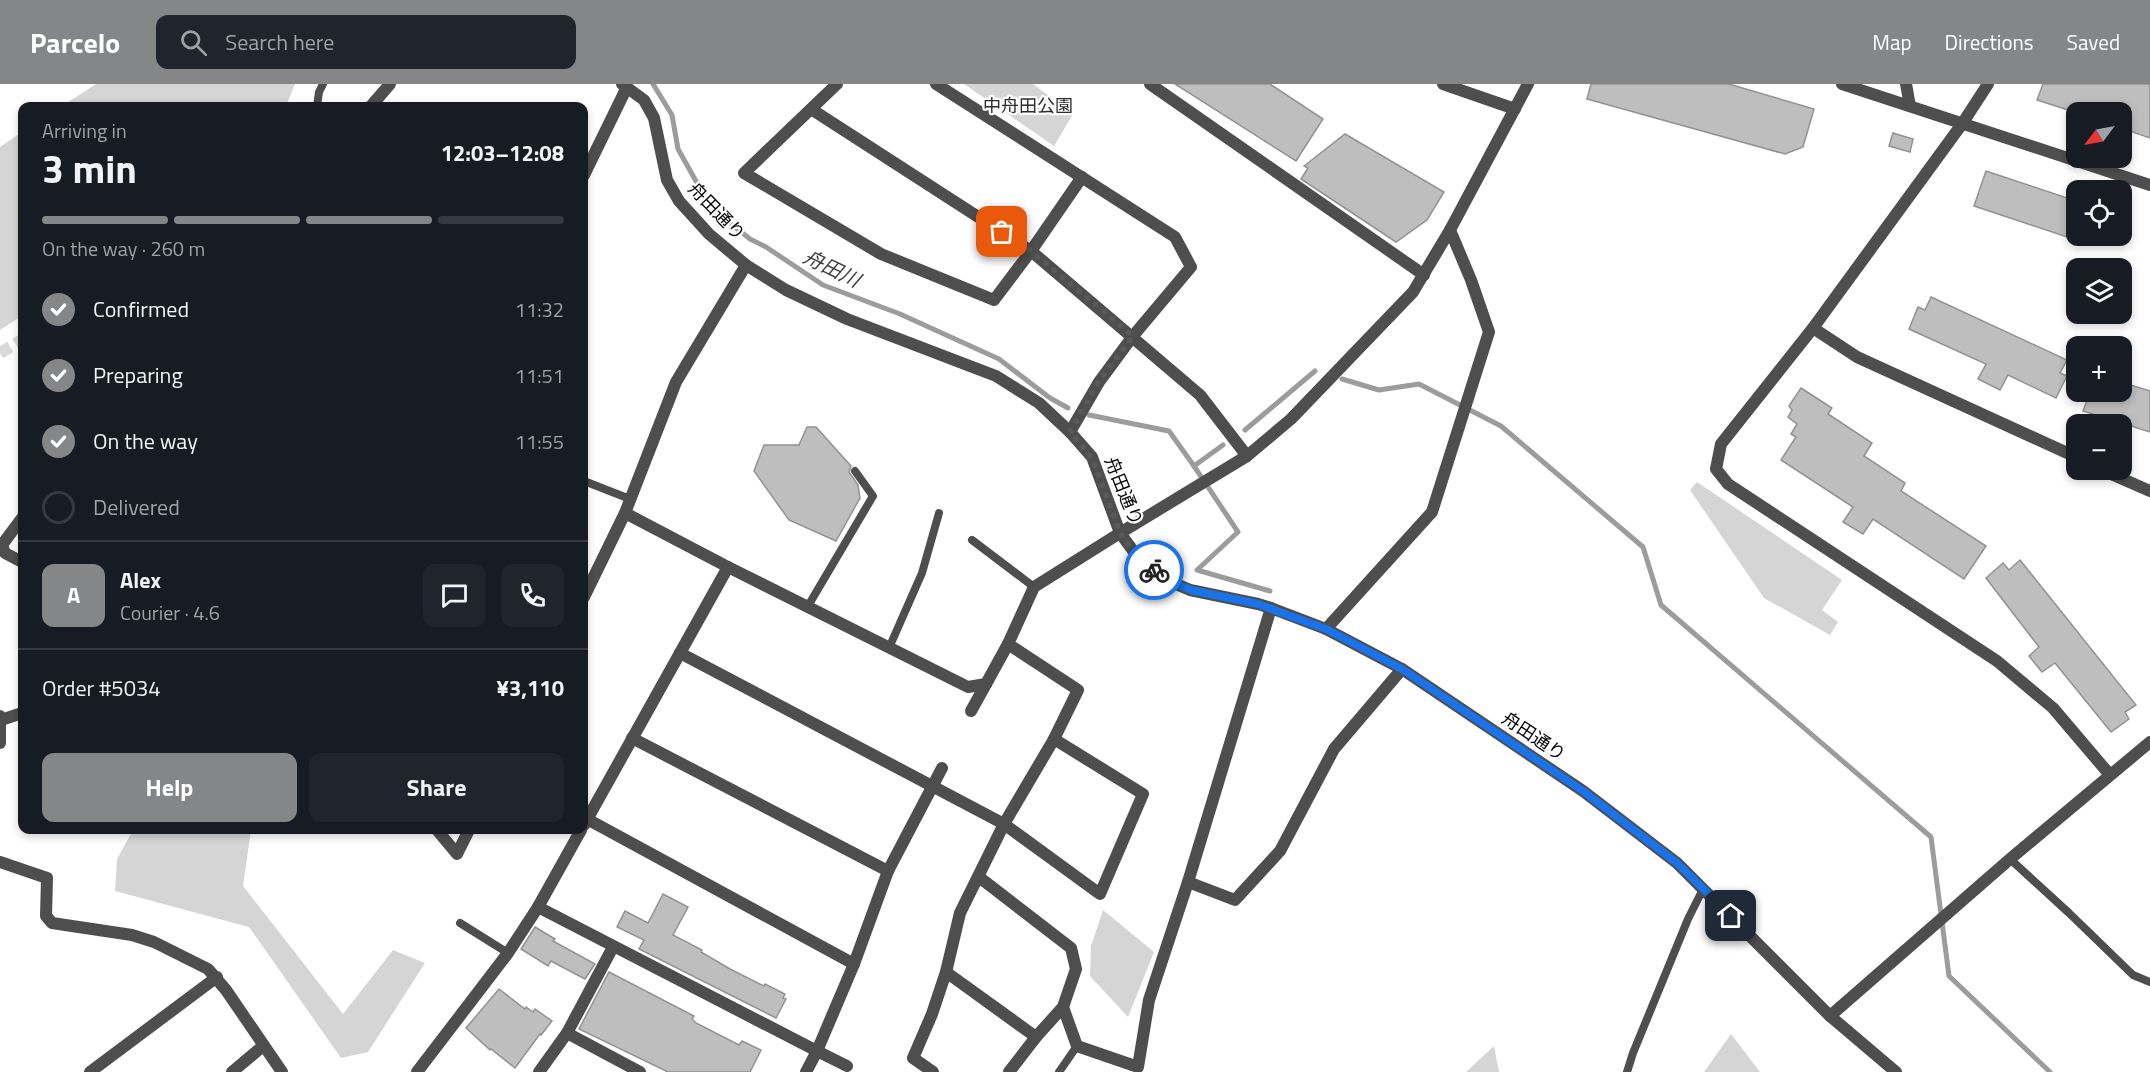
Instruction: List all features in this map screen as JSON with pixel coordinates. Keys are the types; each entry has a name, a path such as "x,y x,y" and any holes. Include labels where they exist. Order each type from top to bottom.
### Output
{"street":[{"path":"374,102 390,84"},
{"path":"837,84 744,173 881,254 994,300 1082,177"},
{"path":"936,84 1175,237 1191,267 1133,336 1099,381 1070,432"},
{"path":"1150,84 1424,275"},
{"path":"1443,84 1515,109"},
{"path":"971,711 1008,644 1034,587 1247,456 1291,419 1413,292 1450,230 1528,84"},
{"path":"1842,84 2150,184"},
{"path":"1906,84 1910,106"},
{"path":"1988,84 1962,124 1813,328 1721,444 1716,469 1728,484 1997,661 2054,708 2110,775"},
{"path":"588,167 624,86"},
{"name":"舟田通り","path":"624,86 644,100 654,118 667,180 679,201 709,234 746,265 786,290 823,309 996,376 1039,403 1070,432 1092,458 1120,533 1137,556 1162,578 1191,590 1271,608 1326,629 1402,669 1583,791 1677,863 1830,1016 1896,1072"},
{"path":"811,109 1031,251 1200,394 1247,456"},
{"path":"1326,629 1432,512 1489,332 1450,230"},
{"path":"588,589 625,513 676,382 746,265"},
{"path":"1813,328 1857,357 2066,453"},
{"path":"2125,480 2150,491"},
{"path":"625,513 968,687 986,684"},
{"path":"18,524 2,546 4,553 18,560"},
{"path":"588,818 728,567"},
{"path":"1063,1007 1077,1046 1138,1069 1149,999 1188,882 1271,608"},
{"path":"933,1072 913,1058 932,1014 946,972 960,913 1004,824 1054,739 1078,690 1008,644"},
{"path":"680,653 1004,824 1100,894 1143,794 1054,739"},
{"path":"1188,882 1235,900 1280,851 1334,749 1402,669"},
{"path":"0,743 1,718 18,714"},
{"path":"632,738 888,871"},
{"path":"1830,1016 2010,859 2150,742"},
{"path":"806,1072 818,1051 854,964 888,871 942,768"},
{"path":"588,827 854,964"},
{"path":"440,834 457,854 467,834"},
{"path":"417,1072 508,953 538,907 579,834"},
{"path":"0,862 47,878 46,916 52,923 132,935 154,942 201,965 217,977 282,1072"},
{"path":"979,877 1071,948 1076,969 1063,1007 1009,1072"},
{"path":"538,907 847,1066"},
{"path":"539,1072 567,1033 613,947"},
{"path":"946,972 1036,1037"},
{"path":"90,1072 217,977"},
{"path":"567,1033 634,1071"},
{"path":"232,1072 263,1046"}],"lane":[{"path":"318,102 323,84"},
{"path":"808,606 873,495 855,471"},
{"path":"588,483 630,500"},
{"path":"890,648 922,573 939,513"},
{"path":"972,540 1034,587"},
{"path":"2010,859 2133,975 2150,982"},
{"path":"1627,1072 1688,919 1703,889"},
{"path":"460,923 508,953"},
{"path":"1059,1072 1077,1046"}],"green space":[{"path":"96,84 295,84 288,102 68,102"},
{"name":"中舟田公園","path":"964,84 1033,84 1073,114 1054,146"},
{"path":"18,135 18,319 0,330 0,147"},
{"path":"1697,482 1842,580 1822,610 1838,622 1830,635 1764,598 1690,490"},
{"path":"131,834 250,834 243,886 343,1014 393,950 425,963 368,1052 341,1058 249,927 115,891 117,859"},
{"path":"1103,910 1154,952 1128,1017 1090,976 1091,946"},
{"path":"1731,1034 1760,1072 1704,1072"},
{"path":"1494,1046 1499,1072 1466,1072"}],"building":[{"path":"1175,84 1270,84 1323,119 1296,161"},
{"path":"1591,84 1729,84 1814,109 1803,147 1785,154 1587,99"},
{"path":"2043,84 2150,84 2150,138 2132,132 2132,102 2066,102 2066,109 2037,100"},
{"path":"1893,133 1913,139 1910,152 1889,146"},
{"path":"1345,134 1444,192 1427,220 1396,242 1301,179 1308,168 1304,166"},
{"path":"1986,171 2066,198 2066,237 1974,206"},
{"path":"1931,297 2066,360 2060,373 2066,376 2066,378 2056,398 2008,375 2000,390 1978,379 1986,364 1909,329 1918,307 1925,310"},
{"path":"2132,385 2150,391 2150,432 2132,426 2132,414 2093,414 2083,411 2086,402 2132,402"},
{"path":"1801,388 1832,408 1828,414 1872,443 1864,456 1905,483 1901,491 1986,546 1964,579 1873,519 1863,534 1843,522 1853,507 1781,460 1796,437 1791,434 1797,424 1788,417 1792,410 1789,406"},
{"path":"807,427 816,427 851,466 849,472 858,485 860,498 836,541 789,520 754,471 764,445 799,445"},
{"path":"2020,560 2136,705 2125,712 2129,719 2111,732 2055,663 2042,672 2029,656 2039,647 1986,578 2003,563 2009,570"},
{"path":"663,894 688,907 673,935 702,950 701,952 730,969 785,994 783,998 786,999 776,1018 639,949 644,940 617,927 625,911 648,923"},
{"path":"535,927 555,939 553,941 595,964 585,979 551,961 548,966 521,949"},
{"path":"609,972 694,1016 692,1019 696,1023 739,1045 742,1041 761,1050 750,1072 668,1072 579,1029"},
{"path":"499,989 525,1009 526,1007 533,1012 535,1009 552,1021 515,1068 490,1050 466,1028"}],"waterway":[{"name":"舟田川","path":"653,84 672,115 678,149 711,208 750,239 823,285 900,314 999,359 1050,398 1068,408"},
{"path":"1245,430 1315,371"},
{"path":"1342,379 1379,390 1419,384 1501,426 1643,547 1661,605 1931,837 1949,976 2050,1072"},
{"path":"1089,415 1169,431 1194,466 1223,445"},
{"path":"1194,466 1238,532 1197,570 1270,591"}],"tunnel":[{"path":"0,353 18,342"}],"way so far":[{"path":"1002,232 1031,251 1133,336 1099,381 1070,432 1092,458 1120,533 1137,556 1154,570"}],"route":[{"path":"1154,570 1162,578 1191,590 1258,604 1326,629 1402,669 1583,791 1677,863 1731,916"}]}
